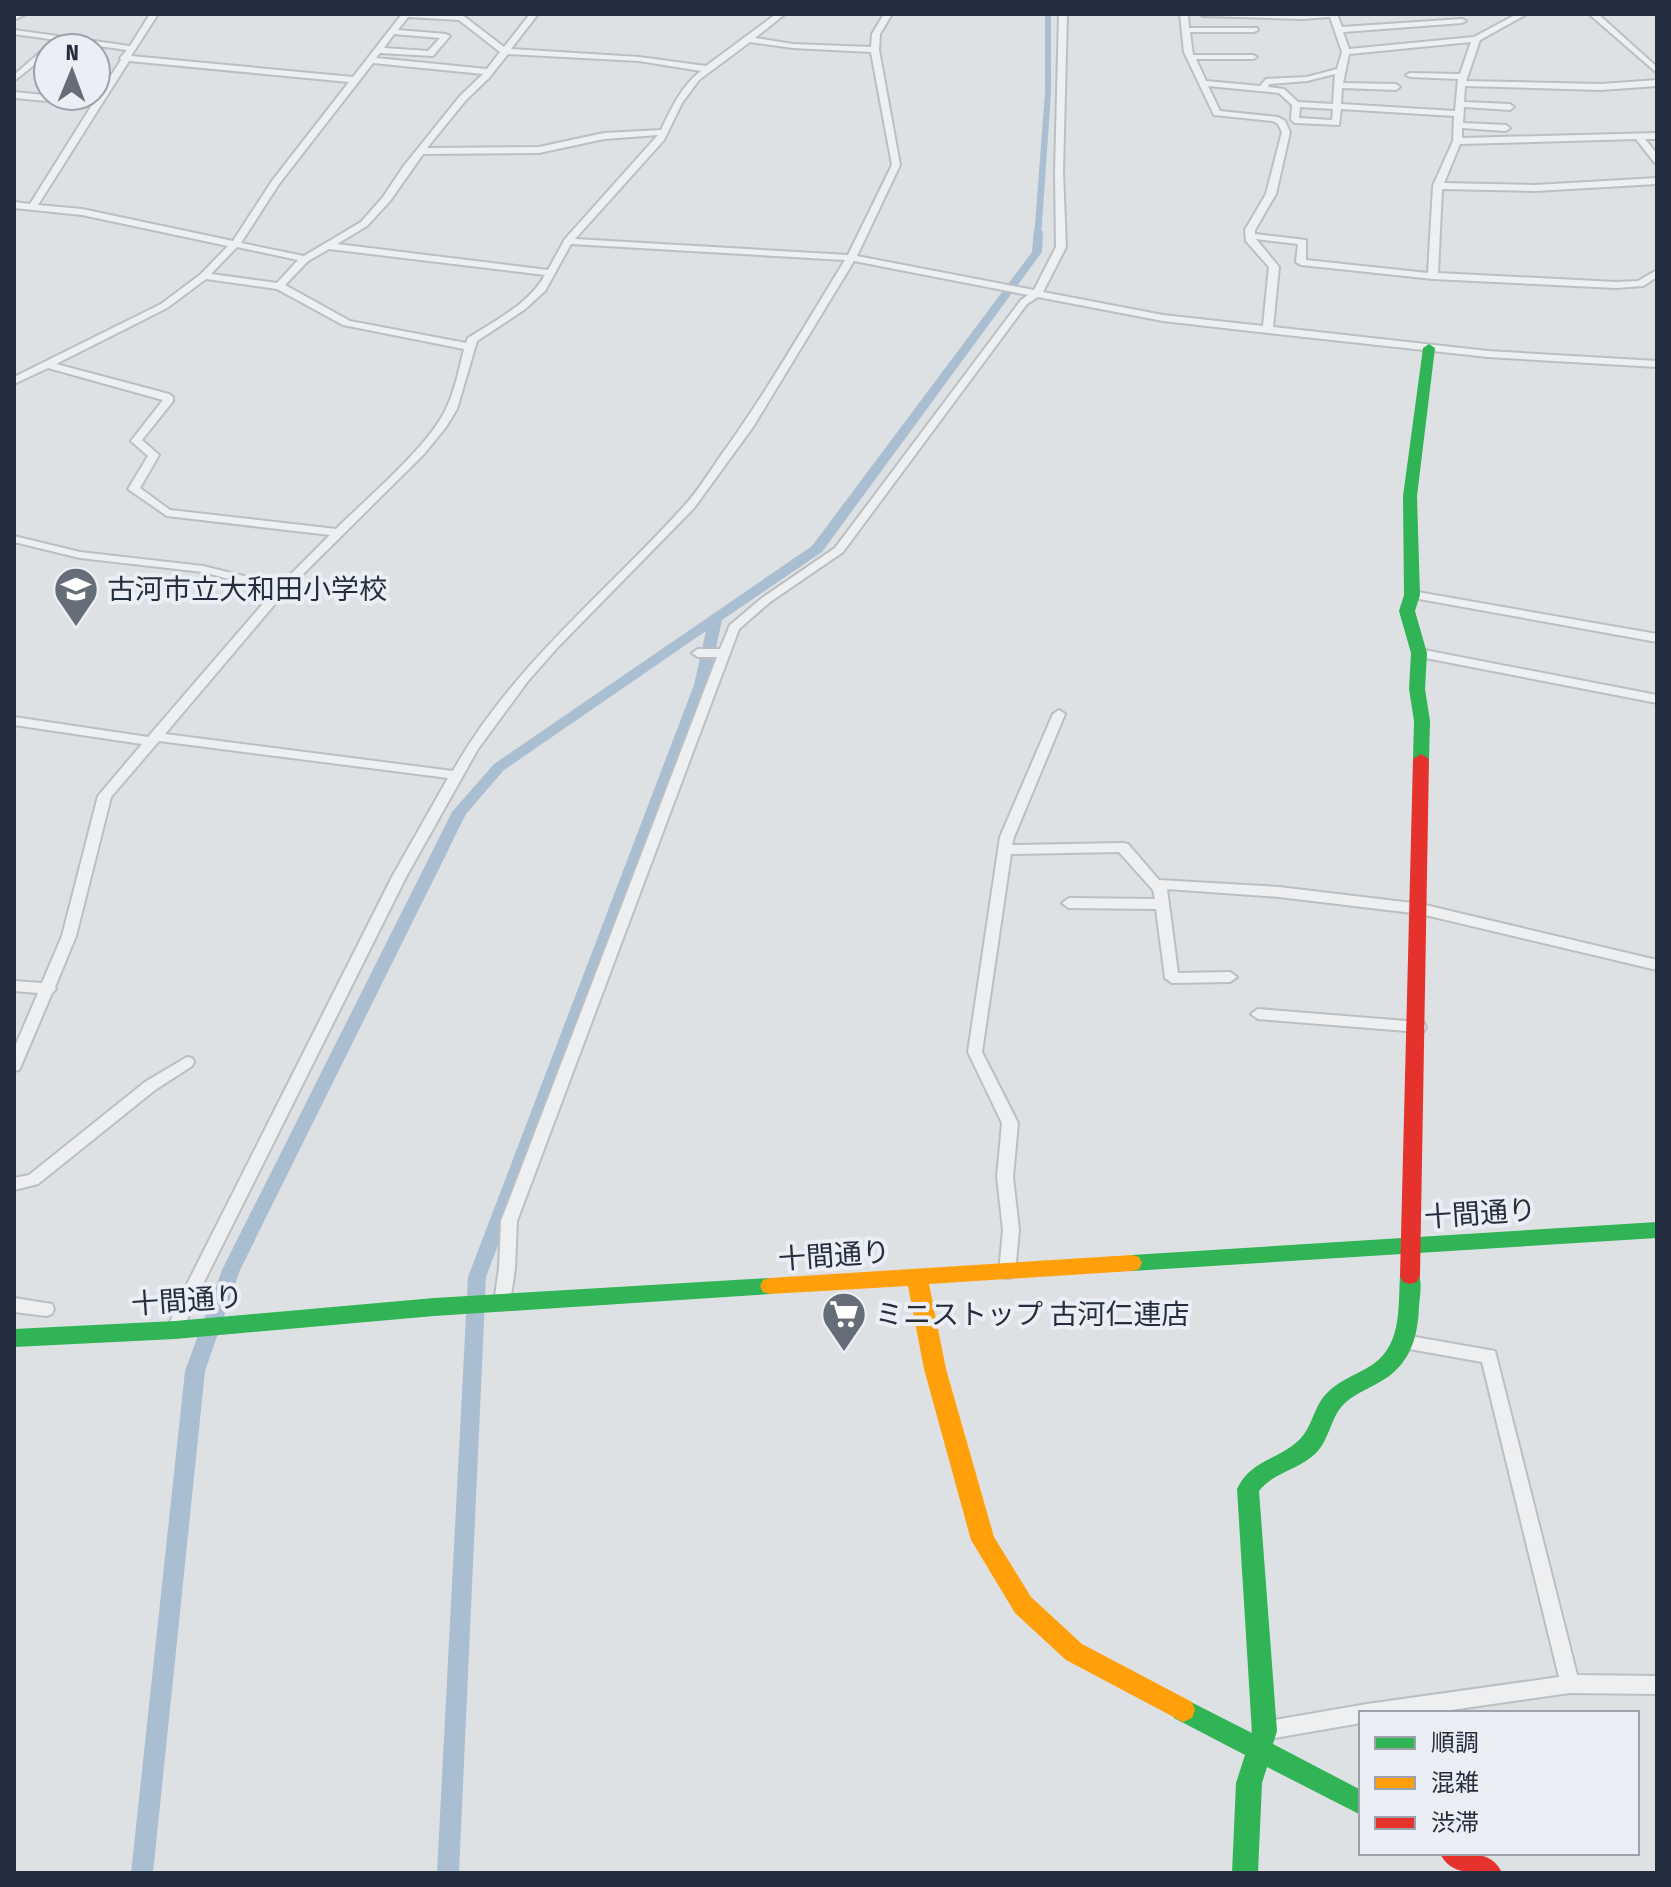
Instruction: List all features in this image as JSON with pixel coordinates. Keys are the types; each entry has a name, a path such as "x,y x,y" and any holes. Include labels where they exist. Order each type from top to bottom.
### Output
{"street":[{"path":"14,18 22,14"},
{"path":"112,77 154,14"},
{"path":"14,381 164,306 204,276 236,243 275,183 406,14 458,16 504,51 639,59 707,69"},
{"path":"279,286 305,259 364,224 534,14"},
{"path":"14,1066 69,936 105,796 282,589 420,452 442,425 452,409 469,347 476,336 521,308 542,289 568,241 645,158 678,103 707,69 781,14"},
{"path":"184,1330 187,1300 399,877 455,775 524,678 690,506 748,427 851,258 896,165 875,50 876,34 888,14"},
{"path":"496,1304 507,1268 509,1221 734,628 766,600 839,550 985,352 1024,302 1038,292 1061,247 1059,172 1063,14"},
{"path":"1184,14 1191,57 1217,113 1275,119 1282,123 1286,132 1271,194 1250,230 1251,241 1274,267 1268,330"},
{"path":"1203,14 1302,17 1333,14 1346,52 1341,70 1336,123 1295,120 1296,104"},
{"path":"1346,52 1476,39 1523,14"},
{"path":"1594,16 1614,14"},
{"path":"1594,16 1657,71"},
{"path":"1338,30 1460,18 1476,39"},
{"path":"1186,30 1254,30"},
{"path":"14,32 32,36"},
{"path":"379,50 430,54 446,36 393,32"},
{"path":"14,46 27,35"},
{"path":"749,39 793,46 875,50"},
{"path":"1433,276 1438,186 1457,141 1462,80 1476,39"},
{"path":"112,46 130,48"},
{"path":"1191,57 1253,57"},
{"path":"124,58 357,80"},
{"path":"372,60 489,72"},
{"path":"14,79 32,64"},
{"path":"1263,89 1266,82 1307,79 1341,70"},
{"path":"1410,75 1601,87 1657,83"},
{"path":"1204,83 1281,91 1296,104 1459,109 1510,107"},
{"path":"1339,85 1396,87"},
{"path":"33,206 90,112"},
{"path":"1458,125 1506,128"},
{"path":"421,151 539,150 604,136 663,132"},
{"path":"1457,141 1657,136"},
{"path":"1639,137 1657,160"},
{"path":"1438,186 1535,188 1657,181"},
{"path":"14,205 82,212 305,259"},
{"path":"1250,236 1303,242 1301,262 1433,276 1616,285 1640,284 1657,273"},
{"path":"568,241 851,258 1163,318 1429,348 1657,364"},
{"path":"328,246 551,273"},
{"path":"204,276 279,286 347,323 469,347"},
{"path":"1245,1873 1244,1810 1260,1739 1248,1489 1257,1474 1304,1450 1313,1441 1330,1404 1344,1389 1390,1364 1404,1342 1413,1246 1422,721 1417,689 1419,653 1407,611 1412,595 1410,496 1429,348"},
{"path":"49,365 169,399 136,441 154,455 134,489 167,513 339,533"},
{"path":"14,539 80,555 203,569 282,589"},
{"path":"1412,595 1657,638"},
{"path":"698,653 724,653"},
{"path":"1419,653 1657,699"},
{"path":"1007,1272 1011,1230 1005,1177 1010,1123 975,1052 1007,837 1059,714"},
{"path":"14,721 455,775"},
{"path":"1005,850 1123,847 1160,889 1172,978 1230,977"},
{"path":"1156,884 1279,892 1421,909 1657,965"},
{"path":"1069,903 1162,904"},
{"path":"14,986 49,989"},
{"path":"1258,1014 1419,1027"},
{"path":"14,1184 33,1180 150,1086 187,1062"},
{"name":"十間通り","path":"14,1338 184,1330 449,1307 1657,1230"},
{"path":"917,1278 935,1369 983,1540 1023,1605 1074,1652 1260,1739 1359,1802"},
{"path":"14,1305 46,1309"},
{"path":"1404,1342 1489,1356 1570,1684"},
{"path":"1381,1711 1570,1684 1657,1685"},
{"path":"1260,1739 1359,1714"},
{"path":"1457,1855 1489,1873"}],"water":[{"path":"1045,14 1051,14 1051,93 1040,252 1033,251 1045,92"}],"waterway":[{"path":"716,618 817,549 1037,252 1038,231"},
{"path":"142,1873 195,1371 231,1270 460,812 499,767 716,618"},
{"path":"448,1873 477,1277 701,685 716,618"}],"traffic: fast":[{"path":"1421,759 1422,721 1417,689 1419,653 1407,611 1412,595 1410,496 1429,348"},
{"path":"1132,1263 1657,1230"},
{"path":"1245,1873 1249,1783 1265,1731 1248,1489 1268,1469 1306,1448 1340,1394 1384,1369 1397,1355 1408,1322 1410,1276"},
{"path":"14,1338 175,1330 434,1307 770,1286"},
{"path":"1183,1710 1359,1802"}],"traffic: slow":[{"path":"770,1286 1132,1263"},
{"path":"917,1278 935,1369 983,1540 1023,1605 1074,1652 1183,1710"}],"traffic: jam":[{"path":"1410,1276 1421,759"},
{"path":"1457,1855 1489,1873"}],"place":[{"name":"古河市立大和田小学校","path":"76,628"},
{"name":"ミニストップ 古河仁連店","path":"844,1353"}]}
